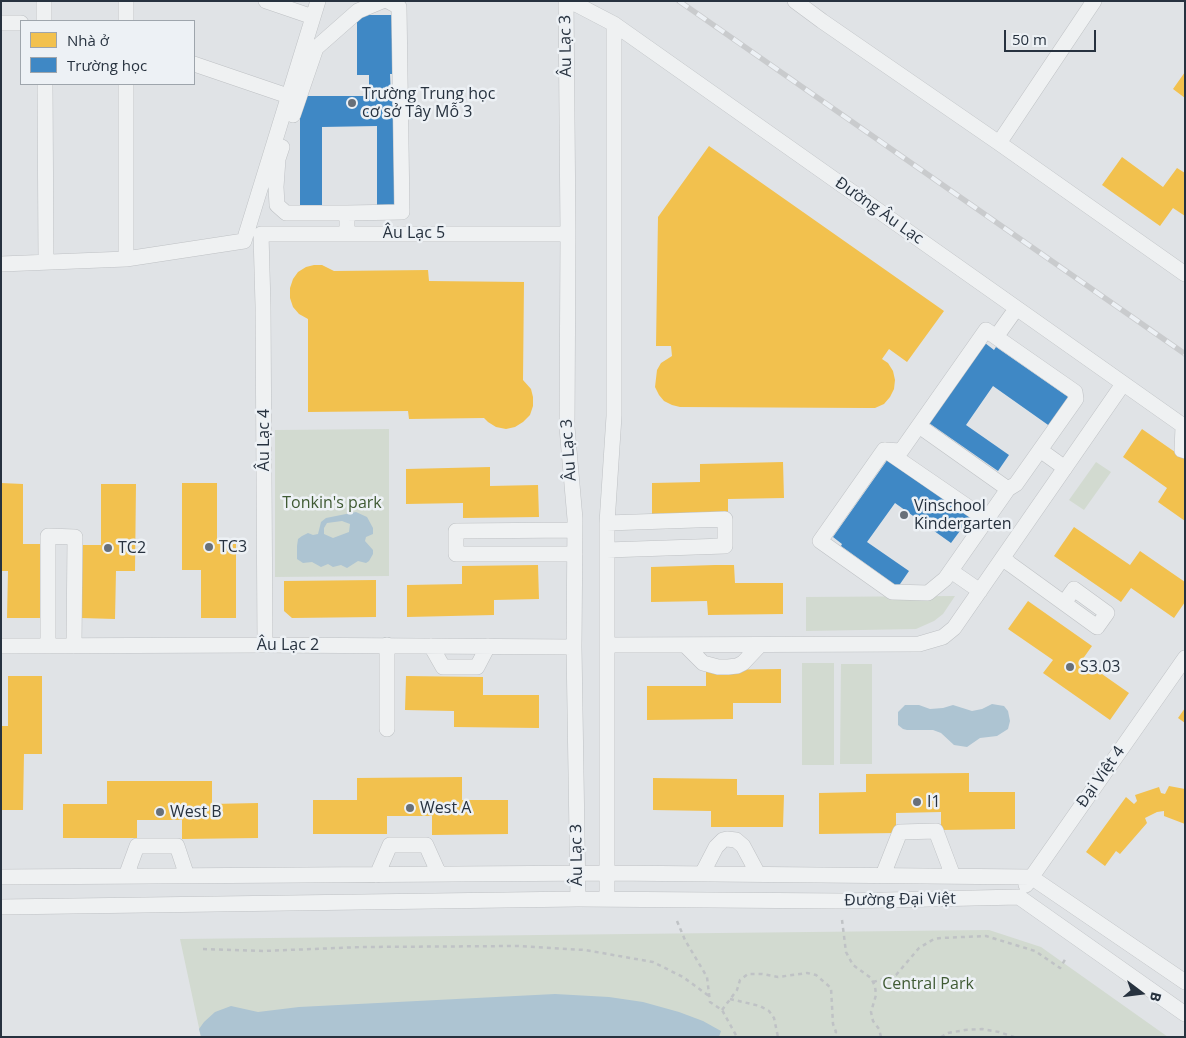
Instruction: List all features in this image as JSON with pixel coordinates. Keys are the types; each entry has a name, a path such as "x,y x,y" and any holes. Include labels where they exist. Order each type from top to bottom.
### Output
{"street":[{"path":"44,1 44,20"},
{"path":"126,1 126,20"},
{"path":"266,1 313,17"},
{"path":"1,264 126,259 244,241 318,1"},
{"path":"382,1 358,11 316,48 278,159 277,204 286,213 402,212 399,7 388,1"},
{"name":"Âu Lạc 3","path":"566,1 567,427 575,530 574,647 578,899"},
{"name":"Đường Âu Lạc","path":"570,1 614,24 1184,427"},
{"path":"795,1 1185,274"},
{"path":"999,142 1094,1"},
{"path":"1,23 20,23"},
{"name":"Âu Lạc 3","path":"607,899 607,523 614,422 614,24"},
{"path":"195,64 288,96"},
{"path":"45,85 46,262"},
{"path":"126,85 126,259"},
{"path":"346,234 347,213"},
{"name":"Âu Lạc 5","path":"261,234 568,234"},
{"name":"Âu Lạc 4","path":"261,234 265,645"},
{"path":"996,337 1016,309"},
{"path":"986,330 1077,394 1076,399 1016,484 1008,489 945,579 928,592 892,592 820,542 884,450 901,452 986,330"},
{"path":"607,645 920,644 943,637 954,628 1122,384"},
{"path":"919,426 1008,489"},
{"path":"1184,427 1182,450 1185,451"},
{"path":"884,450 987,520"},
{"path":"1040,450 1065,468"},
{"path":"607,523 725,519 725,546 607,550"},
{"path":"575,530 456,532 456,554 575,554"},
{"path":"48,646 48,536 75,536 74,646"},
{"path":"1003,558 1064,603"},
{"path":"950,571 980,591"},
{"path":"685,645 703,663 718,667 737,666 760,645"},
{"name":"Âu Lạc 2","path":"1,646 574,647"},
{"path":"387,646 387,728"},
{"path":"430,646 443,667 477,667 488,646"},
{"name":"Đại Việt 4","path":"1018,897 1185,658"},
{"path":"883,875 900,832 936,831 953,876"},
{"path":"702,874 716,847 723,840 727,839 736,840 743,846 758,874"},
{"path":"377,875 390,845 426,845 439,874"},
{"path":"126,876 137,846 177,846 187,876"},
{"name":"Đường Đại Việt","path":"1,877 607,873 1032,877"},
{"path":"1032,877 1185,982"},
{"path":"1018,897 1185,1014"},
{"name":"Đường Đại Việt","path":"1,907 578,899 842,901 1018,897"}],"path":[{"path":"842,920 846,952 853,965 871,978 873,982 876,995 872,1012 873,1021 880,1029 882,1037"},
{"path":"677,921 685,940 707,977 710,1002 722,1010 736,1037"},
{"path":"873,982 896,975 919,948 934,938 986,936 1035,951 1060,968 1066,958"},
{"path":"203,949 263,951 362,947 518,946 585,950 653,962 683,977 709,996"},
{"path":"722,1010 737,990 740,980 748,974 778,977 807,973 816,975 831,988 833,996 831,1004 833,1024 836,1032 834,1037"},
{"path":"730,999 745,1002 769,1011 774,1018 778,1037"},
{"path":"941,1037 948,1033 982,1029 1014,1037"}],"green space":[{"name":"Tonkin's park","path":"389,429 389,576 275,577 275,430"},
{"path":"1096,462 1111,472 1084,510 1069,500"},
{"path":"955,596 943,614 934,621 916,629 806,631 806,597"},
{"path":"802,663 834,663 834,765 802,765"},
{"path":"841,664 872,664 872,764 840,764"},
{"name":"Central Park","path":"989,930 1041,947 1168,1037 201,1037 180,939"}],"water":[{"path":"356,512 367,517 373,528 373,534 366,537 365,541 373,550 369,561 366,563 358,561 347,568 341,565 333,567 328,564 321,567 312,562 303,563 297,559 298,539 308,533 318,534 321,522 326,518","holes":["342,521 350,524 349,532 333,538 324,534 324,528 327,523"]},
{"path":"992,704 1004,706 1008,711 1010,721 1008,729 997,736 980,738 967,747 954,745 941,733 933,730 907,730 898,725 898,712 905,705 919,705 930,709 953,705 972,711"},
{"path":"555,994 609,997 643,1002 679,1012 703,1021 721,1031 719,1037 201,1037 199,1029 215,1012 231,1006 258,1012 299,1007"}],"building: Nhà ở":[{"path":"1185,72 1185,98 1173,89"},
{"path":"709,146 944,311 907,362 889,349 882,359 888,363 893,371 895,380 894,389 884,404 875,408 680,407 664,401 659,395 655,387 657,370 661,363 672,356 671,346 656,346 658,217"},
{"path":"1122,157 1163,187 1177,168 1185,173 1185,216 1173,208 1160,226 1102,185"},
{"path":"314,265 322,265 334,271 428,270 429,281 524,282 523,380 531,389 533,397 530,415 515,427 506,429 496,427 484,418 409,419 408,411 308,412 308,319 299,314 293,307 290,298 290,288 298,272"},
{"path":"1142,429 1185,459 1185,521 1158,502 1167,488 1123,457"},
{"path":"783,462 784,498 728,499 728,513 652,514 652,483 700,482 700,464"},
{"path":"490,467 490,486 538,485 539,517 463,518 463,503 406,504 406,469"},
{"path":"1,483 23,484 23,544 42,544 42,618 7,618 8,571 1,571"},
{"name":"TC3","path":"182,483 217,483 217,544 236,544 236,618 201,618 201,570 182,570"},
{"name":"TC2","path":"101,484 136,484 135,571 116,571 115,619 81,618 81,545 101,545"},
{"path":"1074,527 1130,565 1140,551 1185,582 1185,602 1174,618 1131,588 1121,602 1054,556"},
{"path":"538,565 539,599 494,600 494,615 407,617 407,585 462,584 462,566"},
{"path":"734,565 735,583 783,583 783,614 708,615 707,601 651,602 651,567"},
{"path":"376,580 376,617 292,618 284,611 284,581"},
{"name":"S3.03","path":"1028,601 1092,646 1082,660 1129,693 1110,720 1043,673 1053,660 1008,629"},
{"path":"781,669 781,703 733,703 733,719 647,720 647,686 706,686 706,670"},
{"path":"8,676 42,676 42,754 24,754 23,810 1,810 1,726 8,726"},
{"path":"406,676 483,677 483,695 539,695 539,728 454,727 454,711 405,710"},
{"path":"1185,708 1185,723 1178,718"},
{"name":"I1","path":"969,773 969,792 1015,792 1015,829 941,830 941,812 896,813 896,833 819,834 819,793 866,792 866,774"},
{"name":"West A","path":"462,777 462,800 508,800 508,834 432,835 432,816 387,816 387,834 313,834 313,800 357,800 357,778"},
{"path":"653,778 737,779 737,795 784,795 783,827 711,827 711,811 653,810"},
{"name":"West B","path":"107,781 212,781 212,804 258,803 258,838 182,839 182,820 137,820 137,838 63,838 63,804 107,804"},
{"path":"1169,786 1185,789 1185,824 1164,816 1164,811 1157,812 1145,818 1147,823 1120,854 1116,851 1105,866 1086,852 1126,797 1134,804 1137,801 1135,795 1159,787 1161,793 1165,794"}],"building: Trường học":[{"path":"357,15 395,15 395,74 390,74 391,98 396,98 396,210 377,210 377,126 322,127 322,212 300,212 300,96 369,96 369,75 357,75"},
{"path":"985,343 994,350 996,347 1071,399 1051,427 993,386 966,425 1009,455 998,471 929,423"},
{"path":"888,459 971,516 951,543 895,503 867,542 909,571 898,587 841,546 842,544 833,537"}],"railway":[{"path":"679,1 1185,354"}],"place":[{"name":"Trường Trung học cơ sở Tây Mỗ 3","path":"352,103"},
{"name":"Vinschool Kindergarten","path":"904,515"},
{"name":"TC3","path":"209,547"},
{"name":"TC2","path":"108,548"},
{"name":"S3.03","path":"1070,667"},
{"name":"I1","path":"917,802"},
{"name":"West A","path":"410,808"},
{"name":"West B","path":"160,812"}]}
